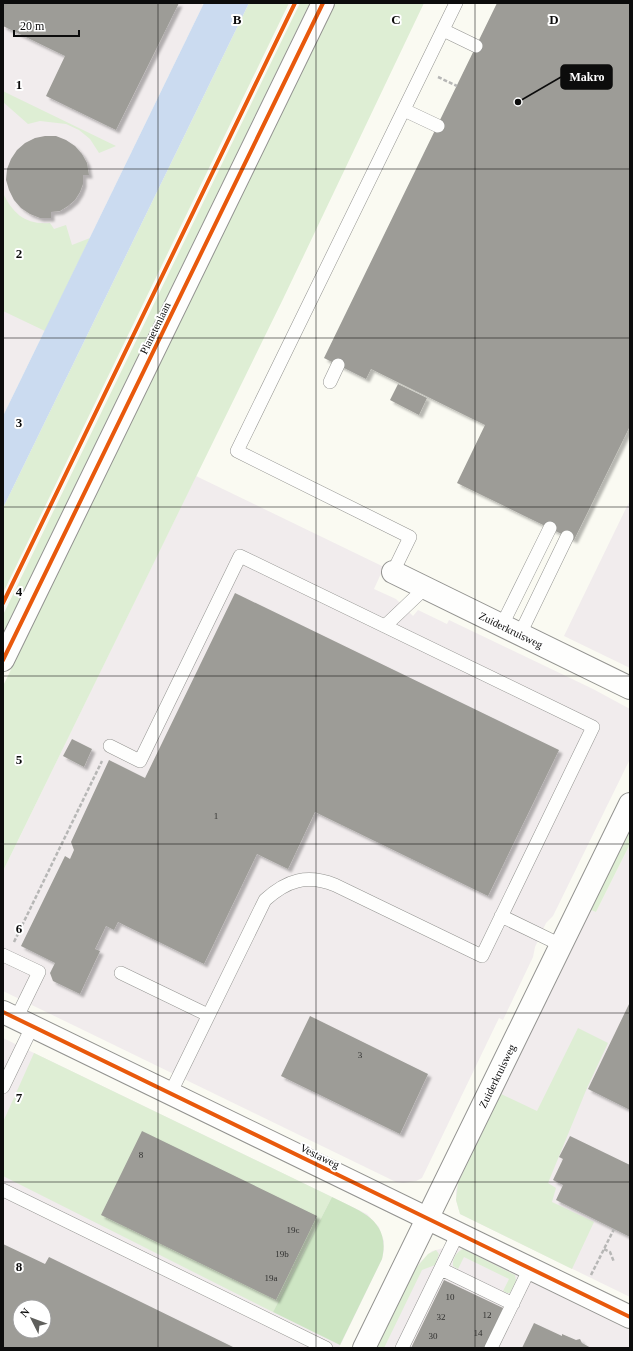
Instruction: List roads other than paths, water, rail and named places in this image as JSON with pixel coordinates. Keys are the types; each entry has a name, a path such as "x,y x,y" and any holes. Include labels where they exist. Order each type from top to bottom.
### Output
{"street":[{"name":"Planetenlaan","path":"3,660 323,3"},
{"name":"Zuiderkruisweg","path":"393,572 630,688"},
{"name":"Zuiderkruisweg","path":"364,1348 630,804"},
{"name":"Vestaweg","path":"17,1019 630,1317"}],"lane":[{"path":"393,572 410,537 237,451 456,3"},
{"path":"443,30 476,46"},
{"path":"404,110 438,126"},
{"path":"330,382 338,365"},
{"path":"511,630 550,528"},
{"path":"511,630 567,537"},
{"path":"110,746 140,761 240,556 593,727 482,956 329,883 312,879 300,880 287,884 275,891 265,900 170,1094"},
{"path":"385,626 425,588"},
{"path":"501,916 561,945"},
{"path":"3,1087 17,1019 39,972 5,956"},
{"path":"122,973 208,1015"},
{"path":"3,1190 326,1348"},
{"path":"402,1348 458,1233"},
{"path":"491,1348 530,1268"},
{"path":"441,1269 513,1304"}],"water":[{"path":"204,3 249,3 3,508 3,416"}],"place":[{"name":"Makro","path":"518,102"}]}
